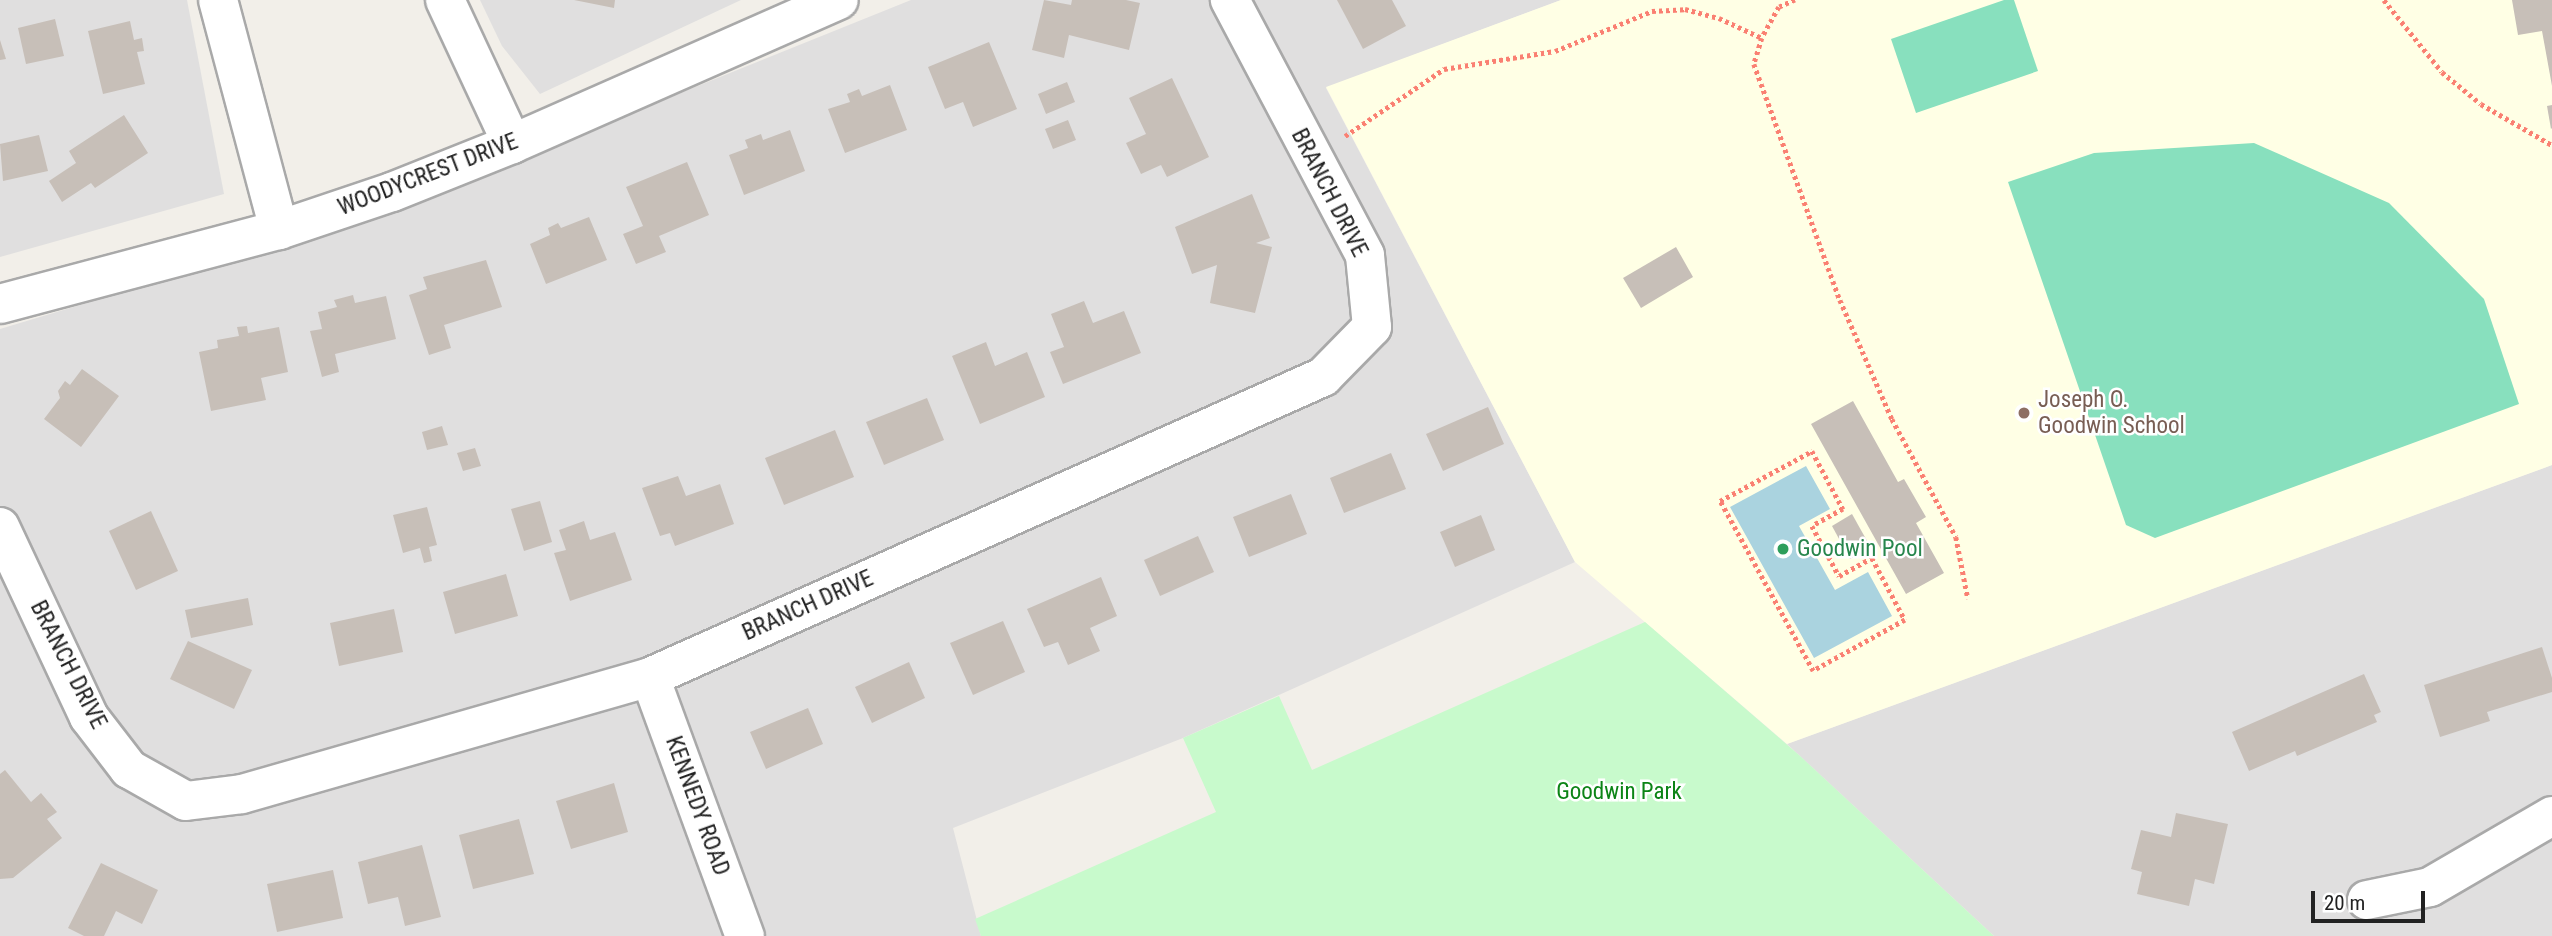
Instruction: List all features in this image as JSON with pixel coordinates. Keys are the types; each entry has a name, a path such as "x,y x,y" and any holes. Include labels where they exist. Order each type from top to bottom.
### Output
{"street":[{"path":"218,0 279,230"},
{"path":"445,0 512,144"},
{"name":"WOODYCREST DRIVE","path":"0,304 279,230 392,192 512,144 839,0"},
{"name":"BRANCH DRIVE","path":"0,527 89,717 129,769 186,801 242,794 650,677 1323,377 1372,327 1365,255 1230,0"},
{"name":"KENNEDY ROAD","path":"650,677 745,936"},
{"path":"2367,900 2430,887 2552,816"}],"path":[{"path":"1795,0 1779,7 1762,38 1754,64 1840,300 1892,419 1956,537 1968,599"},
{"path":"2384,0 2442,72 2481,104 2552,145"},
{"path":"1310,154 1354,132 1444,69 1555,51 1652,11 1685,9 1719,18 1762,38"},
{"path":"1812,451 1843,509 1812,526 1839,576 1872,558 1905,620 1813,671 1720,501 1812,451"}],"shaded area":[{"path":"0,0 187,0 224,194 0,257"},
{"path":"480,0 741,0 540,94 502,46"},
{"path":"911,0 1561,0 1326,88 1575,562 1183,738 953,828 981,936 0,936 0,329 373,217"},
{"name":"Joseph O. Goodwin School","path":"1561,0 2552,0 2552,465 1787,744 1575,562 1326,87"},
{"path":"2552,465 2552,936 1994,936 1787,744"}],"green space":[{"path":"2004,0 2014,0 2038,71 1916,113 1891,39"},
{"path":"2254,143 2389,203 2484,299 2519,404 2155,538 2126,525 2008,182 2094,153"},
{"name":"Goodwin Park","path":"1645,622 1799,755 1994,936 981,936 975,919 1216,812 1183,738 1279,696 1312,770"}],"water":[{"name":"Goodwin Pool","path":"1806,466 1830,509 1799,526 1835,590 1868,572 1892,616 1814,658 1730,507"}],"building":[{"path":"574,0 615,0 614,8"},
{"path":"1044,0 1071,5 1072,0 1126,0 1140,3 1129,50 1069,35 1064,58 1032,50"},
{"path":"1337,0 1392,0 1406,26 1363,49"},
{"path":"2512,0 2552,0 2552,86 2542,31 2518,35"},
{"path":"55,19 64,56 26,64 18,28"},
{"path":"130,21 134,40 142,38 144,51 137,52 145,84 103,94 88,31"},
{"path":"0,40 6,59 0,60"},
{"path":"989,42 1017,109 973,127 963,102 945,109 928,67"},
{"path":"1172,78 1209,157 1167,177 1161,165 1141,174 1126,143 1146,134 1129,98"},
{"path":"1067,82 1075,102 1046,114 1038,94"},
{"path":"890,85 907,130 845,153 828,109 850,102 847,94 859,89 862,96"},
{"path":"2552,105 2552,128 2551,129 2547,106"},
{"path":"124,115 148,153 95,188 91,183 62,202 49,181 76,163 69,151"},
{"path":"1068,120 1076,140 1053,149 1045,129"},
{"path":"790,130 805,171 744,195 729,155 748,148 745,140 761,134 763,140"},
{"path":"39,135 48,171 3,181 0,144"},
{"path":"687,162 709,215 659,236 666,252 636,264 623,234 643,226 626,187"},
{"path":"1252,194 1270,238 1256,243 1272,247 1255,313 1210,303 1217,265 1192,274 1175,227"},
{"path":"589,217 607,260 546,284 530,244 550,235 548,228 558,223 561,228"},
{"path":"1676,247 1693,277 1641,308 1623,278"},
{"path":"486,260 502,307 444,325 451,348 429,355 409,295 427,289 423,277"},
{"path":"353,295 355,303 386,296 396,339 335,354 339,372 322,377 310,331 322,329 318,312 337,307 334,300"},
{"path":"1084,301 1093,323 1124,311 1141,353 1063,384 1050,352 1064,347 1051,314"},
{"path":"247,326 248,333 279,327 288,372 261,378 266,400 211,411 199,352 218,348 217,340 239,336 237,327"},
{"path":"986,342 995,366 1027,352 1045,397 980,424 952,356"},
{"path":"82,369 119,396 81,447 44,419 60,398 58,391 65,381 70,385"},
{"path":"927,398 944,440 884,465 866,422"},
{"path":"1853,401 1898,482 1904,479 1926,517 1916,523 1944,573 1906,594 1811,424"},
{"path":"1488,407 1504,444 1443,471 1426,434"},
{"path":"442,426 448,445 427,450 422,432"},
{"path":"835,430 854,477 784,505 765,458"},
{"path":"475,448 481,466 463,471 457,453"},
{"path":"1391,453 1406,489 1344,513 1330,478"},
{"path":"678,476 686,496 720,484 734,524 675,546 670,533 660,536 642,488"},
{"path":"1291,494 1307,534 1249,557 1233,517"},
{"path":"540,501 552,542 524,551 511,509"},
{"path":"427,507 437,545 429,547 432,561 424,563 420,548 403,553 393,515"},
{"path":"151,511 178,571 136,590 109,531"},
{"path":"1852,514 1871,548 1850,559 1832,526"},
{"path":"1481,515 1495,550 1455,567 1440,532"},
{"path":"584,521 590,540 615,532 632,580 570,601 554,553 566,550 559,530"},
{"path":"1198,536 1214,572 1160,596 1144,560"},
{"path":"506,574 518,616 455,634 443,592"},
{"path":"1101,577 1117,616 1090,628 1100,651 1068,665 1058,642 1044,647 1027,609"},
{"path":"248,598 253,625 191,638 185,610"},
{"path":"394,609 403,652 339,666 330,623"},
{"path":"1003,621 1025,672 973,695 950,643"},
{"path":"188,641 252,670 234,709 170,679"},
{"path":"2542,647 2552,678 2552,692 2487,712 2490,721 2440,737 2424,685"},
{"path":"909,662 925,698 872,723 855,687"},
{"path":"2364,674 2381,712 2374,715 2377,722 2297,756 2295,751 2249,771 2232,732"},
{"path":"808,708 823,744 766,769 750,732"},
{"path":"5,770 31,802 41,793 57,812 47,819 62,838 13,878 0,879 0,774"},
{"path":"614,783 628,832 571,849 556,801"},
{"path":"2176,813 2228,824 2214,884 2195,879 2189,906 2137,894 2142,872 2131,869 2141,830 2171,837"},
{"path":"519,819 534,874 473,889 459,835"},
{"path":"422,845 441,917 405,926 398,897 368,904 358,862"},
{"path":"101,863 158,890 142,924 116,911 104,936 84,936 68,928"},
{"path":"333,870 343,918 277,932 267,884"}],"place":[{"name":"Joseph O. Goodwin School","path":"2024,413"},
{"name":"Goodwin Pool","path":"1783,549"}]}
